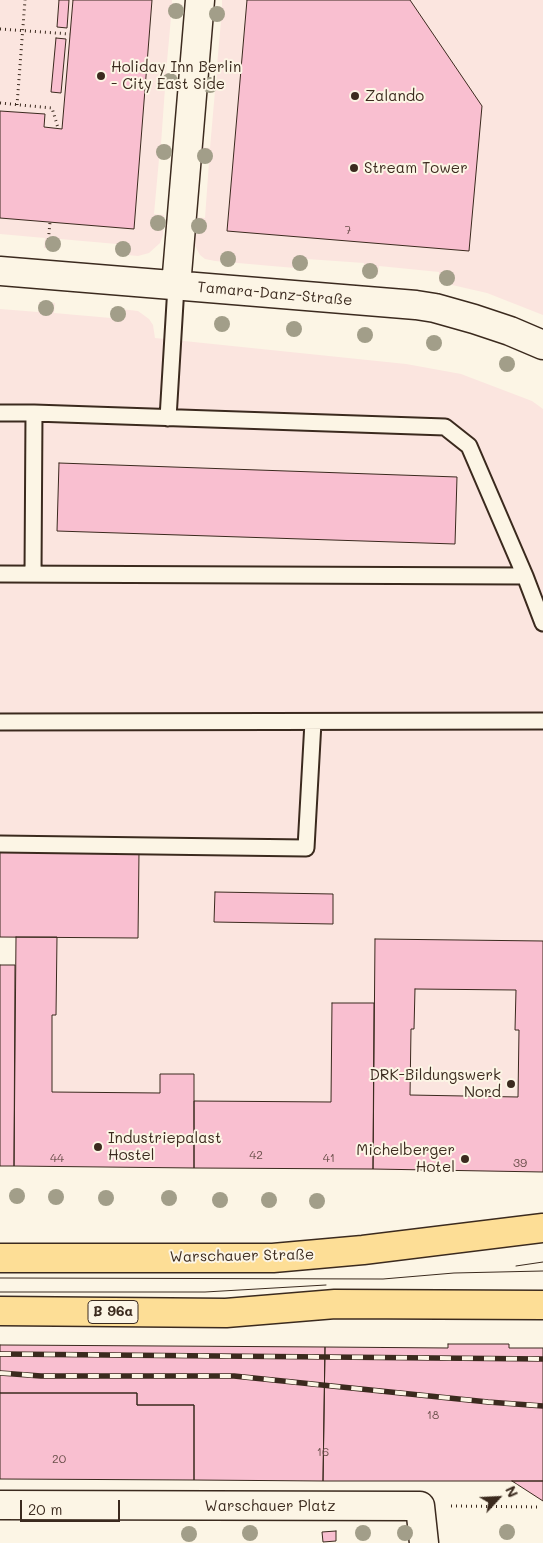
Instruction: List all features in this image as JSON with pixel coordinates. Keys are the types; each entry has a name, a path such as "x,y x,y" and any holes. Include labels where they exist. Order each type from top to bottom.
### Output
{"main road":[{"name":"Warschauer Straße","path":"0,1258 273,1258 363,1250 543,1228"},
{"name":"B 96a","path":"0,1311 226,1313 336,1304 543,1305"}],"street":[{"path":"176,286 200,0"},
{"name":"Tamara-Danz-Straße","path":"0,271 416,305 434,308 483,322 543,345"},
{"name":"Warschauer Platz","path":"0,1505 420,1506"},
{"path":"420,1506 424,1543"}],"lane":[{"path":"168,418 176,286"},
{"path":"0,413 445,427 469,446 525,576 543,623"},
{"path":"33,574 34,414"},
{"path":"0,574 525,576"},
{"path":"0,722 543,721"},
{"path":"0,844 306,848 312,722"}],"path":[{"path":"17,104 24,0"},
{"path":"0,29 70,34"},
{"path":"0,103 52,108 58,128"},
{"path":"383,1342 383,1348"},
{"path":"420,1506 540,1507"}],"shaded area":[{"path":"0,0 172,0 172,3 182,4 181,18 171,17 166,73 176,74 175,89 165,88 161,144 170,145 169,159 159,159 154,214 164,215 163,235 160,243 149,253 138,256 116,254 117,244 60,239 58,249 44,248 45,238 0,234"},
{"path":"222,0 543,0 543,315 487,293 439,282 439,272 379,266 378,275 364,274 364,263 307,259 306,269 215,261 205,259 200,255 194,244 195,217 205,218 209,162 199,161 200,147 210,148 215,91 205,90 206,77 216,77 221,21 211,19 212,6 222,7"},
{"path":"39,302 55,303 54,313 111,318 112,308 138,311 149,319 153,325 155,338 406,364 461,374 532,401 543,409 543,1172 14,1166 16,937 0,937 0,309 38,312"}],"building":[{"path":"59,0 69,0 67,28 57,27"},
{"path":"73,0 152,0 134,229 0,218 0,111 45,114 44,127 62,129"},
{"name":"Stream Tower","path":"247,0 410,0 482,106 469,251 227,231"},
{"path":"56,38 66,39 61,93 51,92"},
{"path":"59,463 457,477 455,544 57,531"},
{"path":"0,852 139,852 138,938 0,937"},
{"path":"215,892 333,894 333,924 214,922"},
{"path":"16,937 57,937 56,1015 52,1015 52,1092 160,1093 160,1074 194,1074 194,1168 14,1166"},
{"path":"375,939 543,941 543,1172 373,1169","holes":["415,989 516,990 515,1030 519,1030 518,1097 410,1095 411,1029 414,1029"]},
{"path":"0,965 15,965 14,1166 0,1166"},
{"path":"332,1003 374,1003 373,1169 194,1168 194,1101 331,1102"},
{"path":"448,1344 509,1344 509,1348 543,1348 543,1481 323,1481 325,1347 448,1348"},
{"path":"0,1345 325,1347 323,1481 194,1480 194,1405 137,1405 137,1393 0,1393"},
{"path":"0,1393 137,1393 137,1405 194,1405 194,1480 0,1479"},
{"path":"512,1481 543,1481 543,1501"},
{"path":"336,1531 336,1541 323,1542 322,1532"}],"tram line":[{"path":"516,1266 543,1262"},
{"path":"0,1278 383,1279 454,1273 543,1271"},
{"path":"0,1292 205,1292 326,1285"}],"railway":[{"path":"0,1354 543,1359"},
{"path":"0,1373 41,1376 234,1376 543,1406"}],"place":[{"name":"Holiday Inn Berlin - City East Side","path":"101,76"},
{"name":"Zalando","path":"355,96"},
{"name":"Stream Tower","path":"354,168"},
{"name":"DRK-Bildungswerk Nord","path":"511,1084"},
{"name":"Industriepalast Hostel","path":"98,1147"},
{"name":"Michelberger Hotel","path":"465,1159"}]}
